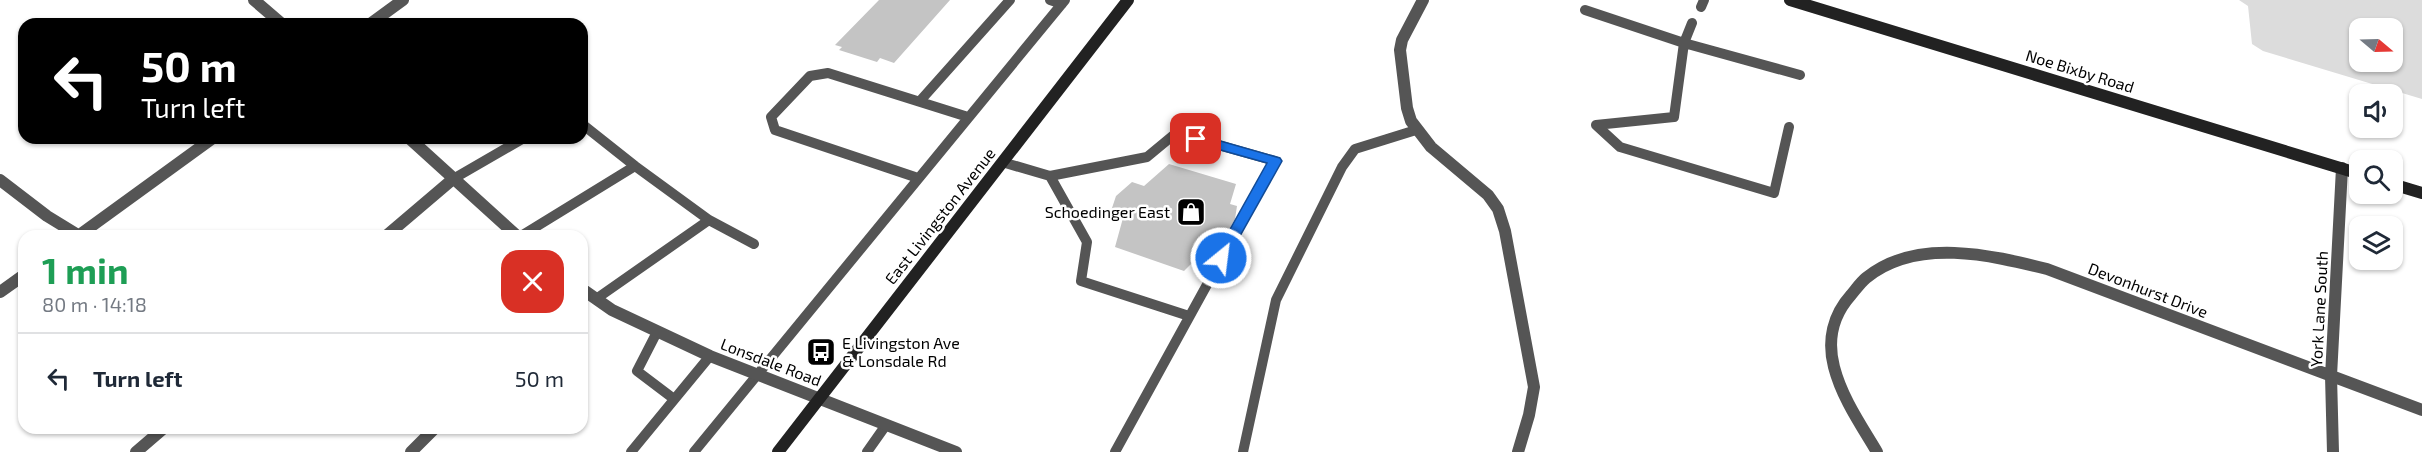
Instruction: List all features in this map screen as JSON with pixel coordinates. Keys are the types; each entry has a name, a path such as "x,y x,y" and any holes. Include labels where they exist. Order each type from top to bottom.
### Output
{"main road":[{"name":"East Livingston Avenue","path":"778,452 1128,0"},
{"name":"Noe Bixby Road","path":"1790,0 2349,170"},
{"path":"2403,187 2422,193"}],"street":[{"path":"254,0 275,18"},
{"path":"378,18 403,0"},
{"path":"1424,0 1402,40 1400,50 1407,108 1416,130 1431,147 1488,195 1498,209 1505,231 1534,387 1529,415 1518,452"},
{"path":"85,230 205,144"},
{"path":"415,144 512,230"},
{"name":"York Lane South","path":"2333,452 2331,376 2342,168"},
{"path":"393,230 453,179"},
{"path":"0,180 47,216 70,230"},
{"name":"Devonhurst Drive","path":"1877,452 1845,399 1834,365 1831,333 1842,306 1857,283 1902,259 1934,253 1962,252 2007,258 2047,269 2422,410"},
{"path":"0,292 18,279"},
{"name":"Lonsdale Road","path":"588,294 612,310 710,356 886,425 939,449 956,452"},
{"path":"136,452 157,434"},
{"path":"411,452 429,434"}],"lane":[{"path":"920,101 1010,0"},
{"path":"1050,0 1064,2"},
{"path":"694,452 1064,2"},
{"path":"1585,10 1684,43 1800,75"},
{"path":"1692,23 1684,43 1674,117 1596,125 1620,147 1774,193 1789,127"},
{"path":"918,178 775,130 771,117 810,76 828,73 968,117"},
{"path":"588,129 710,220 754,244"},
{"path":"1243,452 1276,300 1342,167 1355,148 1416,130"},
{"path":"1002,162 1050,176 1147,157 1176,133 1275,161 1114,452"},
{"path":"453,179 514,144"},
{"path":"529,230 636,166"},
{"path":"1050,176 1086,242 1081,280 1189,316"},
{"path":"596,300 710,220"},
{"path":"657,332 637,371 674,399"},
{"path":"631,452 710,356"},
{"path":"867,452 886,425"}],"shaded area":[{"path":"2239,0 2422,0 2422,99 2403,93 2403,84 2372,84 2263,51 2252,44 2248,6"}],"building":[{"path":"879,0 950,0 894,63 880,58 877,62 839,50 842,47 835,45"},
{"path":"1169,164 1236,184 1230,204 1237,206 1235,219 1222,242 1207,257 1200,255 1184,271 1115,247 1123,218 1110,214 1116,196 1132,182 1144,186"}],"place":[{"name":"Schoedinger East","path":"1191,212"},
{"name":"E Livingston Ave & Lonsdale Rd","path":"821,352"}],"route":[{"path":"1196,139 1275,161 1221,258"}]}
